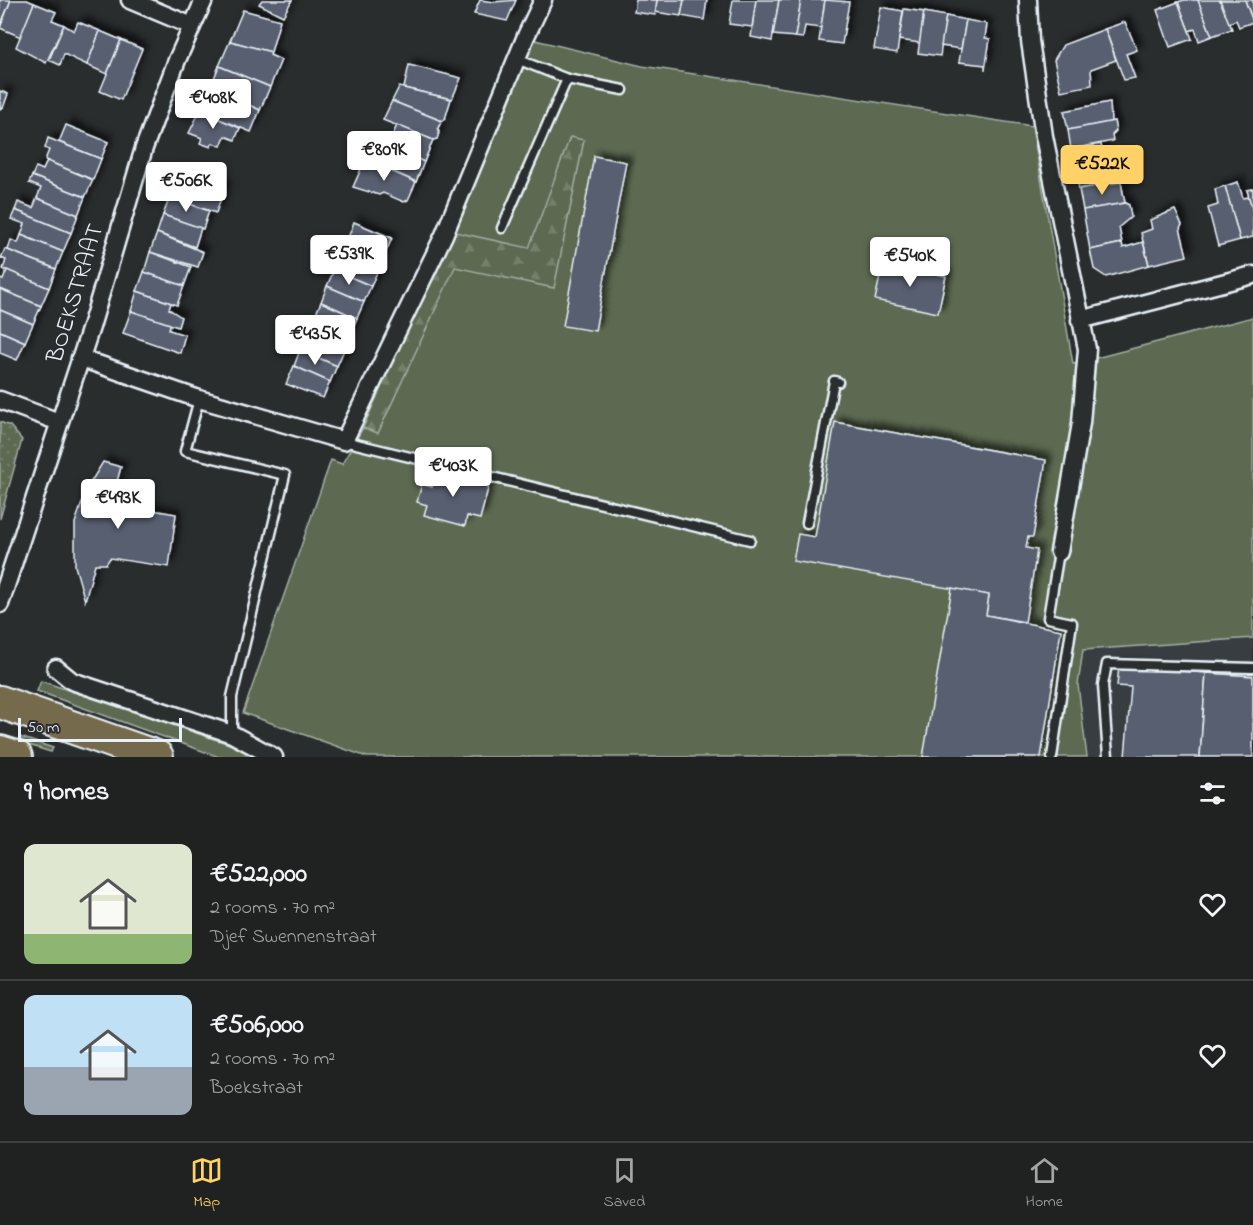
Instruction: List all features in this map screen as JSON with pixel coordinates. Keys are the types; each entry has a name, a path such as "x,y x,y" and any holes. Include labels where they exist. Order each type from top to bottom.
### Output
{"highway":[{"path":"0,702 157,757"},
{"path":"0,752 16,757"}],"street":[{"path":"130,0 192,26"},
{"name":"BOEKSTRAAT","path":"0,604 80,358 144,148 204,0"},
{"path":"80,358 199,399 344,441 444,236 543,0"},
{"path":"1028,0 1030,41 1044,136 1087,349 1081,423 1059,552"},
{"path":"1080,321 1253,275"},
{"path":"0,399 59,422"},
{"path":"56,668 72,681 232,734 274,757"}],"lane":[{"path":"517,59 567,79 622,90"},
{"path":"502,228 567,79"},
{"path":"807,523 834,381 838,382"},
{"path":"199,399 185,451 285,476 232,697 232,734"},
{"path":"344,441 750,540"},
{"path":"1052,757 1072,623 1048,618 1059,552"},
{"path":"1108,757 1103,685 1107,664 1253,668"}],"shaded area":[{"path":"1253,638 1253,757 1087,757 1078,685 1078,648"}],"green space":[{"path":"531,39 642,66 1032,126 1073,364 1253,317 1253,638 1083,650 1078,685 1087,757 367,757 243,713 331,460 342,464 363,428 451,231"},
{"path":"570,137 584,140 554,288 455,267 378,433 363,428 451,231 529,248"},
{"path":"0,422 10,426 22,440 0,519"},
{"path":"41,681 241,748 248,751 252,757 219,757 37,691"},
{"path":"20,737 53,748 51,752 19,742"}],"building":[{"path":"0,0 11,0 0,26"},
{"path":"11,0 27,0 34,3 21,37 0,28"},
{"path":"262,0 292,0 283,16 259,4"},
{"path":"480,0 494,2 516,0 507,21 474,14"},
{"path":"636,0 657,0 655,15 634,12"},
{"path":"657,0 684,0 681,16 655,12"},
{"path":"684,0 707,0 704,20 681,16"},
{"path":"733,0 756,0 752,27 729,24"},
{"path":"756,0 779,0 772,41 751,37"},
{"path":"779,0 801,0 795,37 773,35"},
{"path":"801,0 825,0 821,28 805,26 803,38 795,37"},
{"path":"825,0 849,2 842,44 819,41"},
{"path":"1198,0 1212,36 1199,41 1195,29 1189,31 1178,2"},
{"path":"1198,0 1220,0 1232,29 1212,36"},
{"path":"1220,0 1245,0 1253,22 1239,27 1236,20 1229,23"},
{"path":"1245,0 1253,0 1253,21"},
{"path":"1178,2 1192,39 1170,47 1157,10"},
{"path":"34,3 56,12 52,20 64,25 46,63 16,47"},
{"path":"881,7 903,11 897,53 874,49"},
{"path":"904,9 924,12 920,43 899,40"},
{"path":"243,10 280,20 271,52 230,41"},
{"path":"924,12 946,16 940,56 918,53"},
{"path":"946,16 966,20 961,49 941,46"},
{"path":"966,20 987,24 985,38 990,39 985,70 985,65 959,62"},
{"path":"78,22 100,31 87,65 64,54 60,65 49,60 64,25 74,31"},
{"path":"1125,22 1137,50 1126,54 1135,78 1124,80 1105,29"},
{"path":"1105,29 1116,60 1091,69 1092,85 1061,91 1054,60 1063,45"},
{"path":"100,31 121,40 107,74 87,65"},
{"path":"121,40 142,49 121,100 100,91"},
{"path":"230,41 271,52 270,55 281,60 270,87 219,66"},
{"path":"409,65 461,78 452,99 404,88"},
{"path":"219,66 270,87 260,110 210,88"},
{"path":"399,87 451,99 445,119 442,121 392,101"},
{"path":"210,88 260,110 251,132 200,111"},
{"path":"0,91 8,94 3,108 0,109"},
{"path":"392,101 442,121 438,128 437,139 433,140 383,120"},
{"path":"1110,102 1111,122 1068,130 1064,111"},
{"path":"200,111 240,128 235,140 225,136 221,146 212,143 211,147 200,143 202,138 189,133"},
{"path":"1114,121 1116,131 1112,135 1113,141 1071,149 1068,130"},
{"path":"66,125 108,142 101,159 59,142"},
{"path":"397,125 433,140 424,162 388,146"},
{"path":"48,138 101,159 93,180 45,160 49,150 45,148"},
{"path":"361,144 383,152 386,145 424,162 416,182 357,155"},
{"path":"1101,144 1103,156 1109,154 1111,161 1075,168 1071,149"},
{"path":"594,156 626,162 595,331 563,326"},
{"path":"365,160 416,182 408,200 404,202 383,193 379,195 353,187"},
{"path":"47,161 93,180 85,197 32,176 36,167 43,170"},
{"path":"1108,162 1112,183 1079,189 1075,168"},
{"path":"178,173 192,178 194,173 225,186 216,213 170,197"},
{"path":"32,176 85,197 78,215 37,198 41,188 29,183"},
{"path":"1121,182 1125,203 1083,210 1079,189"},
{"path":"1238,182 1243,198 1249,197 1253,212 1253,237 1240,240 1225,186"},
{"path":"1225,186 1240,240 1218,246 1208,208 1218,205 1215,189"},
{"path":"1253,189 1253,212 1247,190"},
{"path":"170,197 209,211 203,229 163,215"},
{"path":"37,198 78,215 71,233 15,210 18,202 33,208"},
{"path":"1125,203 1129,205 1131,217 1119,227 1122,243 1090,250 1083,210"},
{"path":"15,210 71,233 63,252 21,235 25,224 11,219"},
{"path":"1175,210 1182,225 1180,228 1187,256 1149,265 1141,233 1152,229 1150,220"},
{"path":"163,215 201,228 195,247 157,233"},
{"path":"354,222 392,238 385,254 348,238"},
{"path":"157,233 203,252 198,267 150,252"},
{"path":"21,235 63,252 56,269 8,250 11,240 18,243"},
{"path":"348,238 385,254 378,270 341,254"},
{"path":"1143,242 1149,265 1106,277 1094,269 1090,250 1122,243 1123,248"},
{"path":"5,249 56,269 49,288 3,269 6,260 1,258"},
{"path":"150,252 191,267 184,286 144,272"},
{"path":"341,254 378,270 371,286 334,270"},
{"path":"883,262 946,276 938,313 875,300"},
{"path":"7,270 49,288 41,306 0,289 0,279 3,280"},
{"path":"334,270 371,286 364,302 327,286"},
{"path":"144,272 184,286 177,305 137,291"},
{"path":"327,286 364,302 357,318 321,302"},
{"path":"0,289 41,306 33,324 0,310"},
{"path":"137,291 171,303 169,309 181,317 178,327 131,311"},
{"path":"321,302 357,318 350,334 314,318"},
{"path":"0,310 33,324 25,342 0,331"},
{"path":"131,311 170,324 169,330 185,335 180,353 123,333"},
{"path":"314,318 350,334 344,350 307,334"},
{"path":"0,331 25,342 17,360 0,353"},
{"path":"307,334 344,350 337,366 300,350"},
{"path":"300,350 337,366 330,382 294,366"},
{"path":"294,366 330,382 323,398 286,384"},
{"path":"835,422 1046,460 1033,537 1028,537 1026,548 1037,550 1025,622 986,615 989,595 793,561 798,534 815,537"},
{"path":"103,462 121,467 112,500 124,503 124,505 176,514 169,567 110,558 106,564 95,564 85,601 75,566 75,523 87,488"},
{"path":"437,470 489,485 480,519 467,516 465,526 424,515 427,505 417,502 422,484 432,487"},
{"path":"952,588 989,595 986,615 1061,630 1041,757 923,757"},
{"path":"1119,666 1206,673 1200,757 1125,757 1131,687 1117,686"},
{"path":"1206,673 1253,676 1253,757 1200,757"}]}
